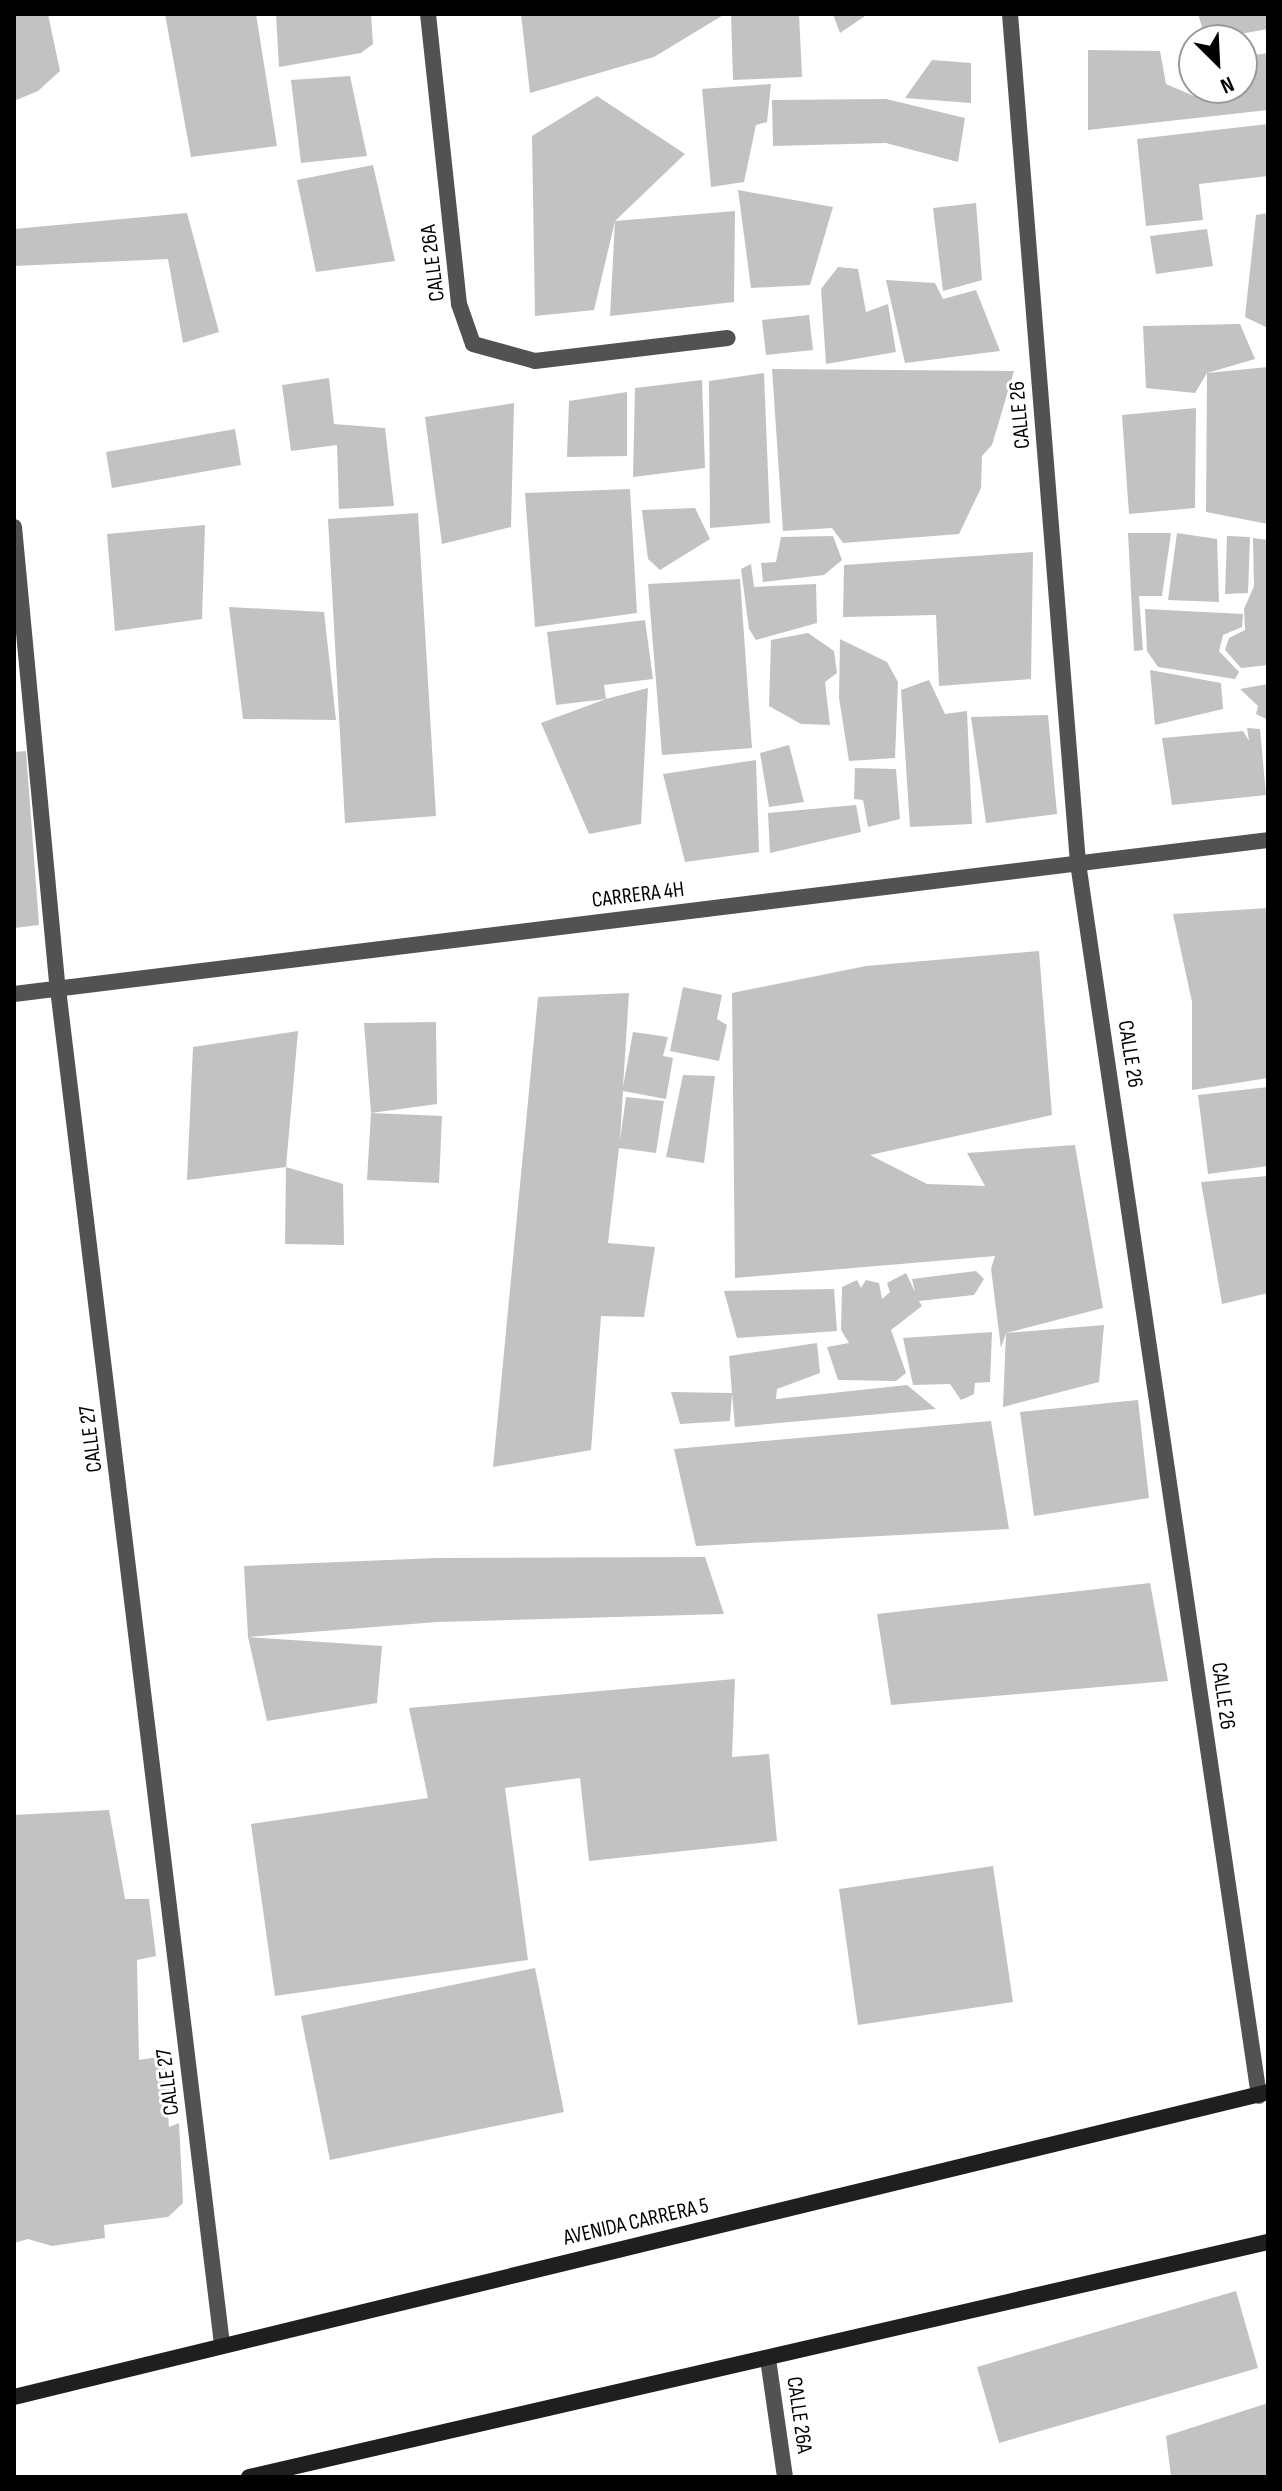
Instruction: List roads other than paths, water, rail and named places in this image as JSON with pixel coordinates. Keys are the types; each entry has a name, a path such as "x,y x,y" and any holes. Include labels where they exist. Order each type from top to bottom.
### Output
{"main road":[{"name":"AVENIDA CARRERA 5","path":"14,2397 222,2344 1264,2094"},
{"path":"249,2477 1268,2242"}],"street":[{"name":"CALLE 26A","path":"428,14 459,304 473,344 535,361 728,338"},
{"name":"CALLE 26","path":"1010,14 1078,863 1264,2094"},
{"name":"CALLE 27","path":"14,527 58,989 222,2344"},
{"name":"CARRERA 4H","path":"14,994 1268,840"},
{"name":"CALLE 26A","path":"768,2359 785,2477"}]}
